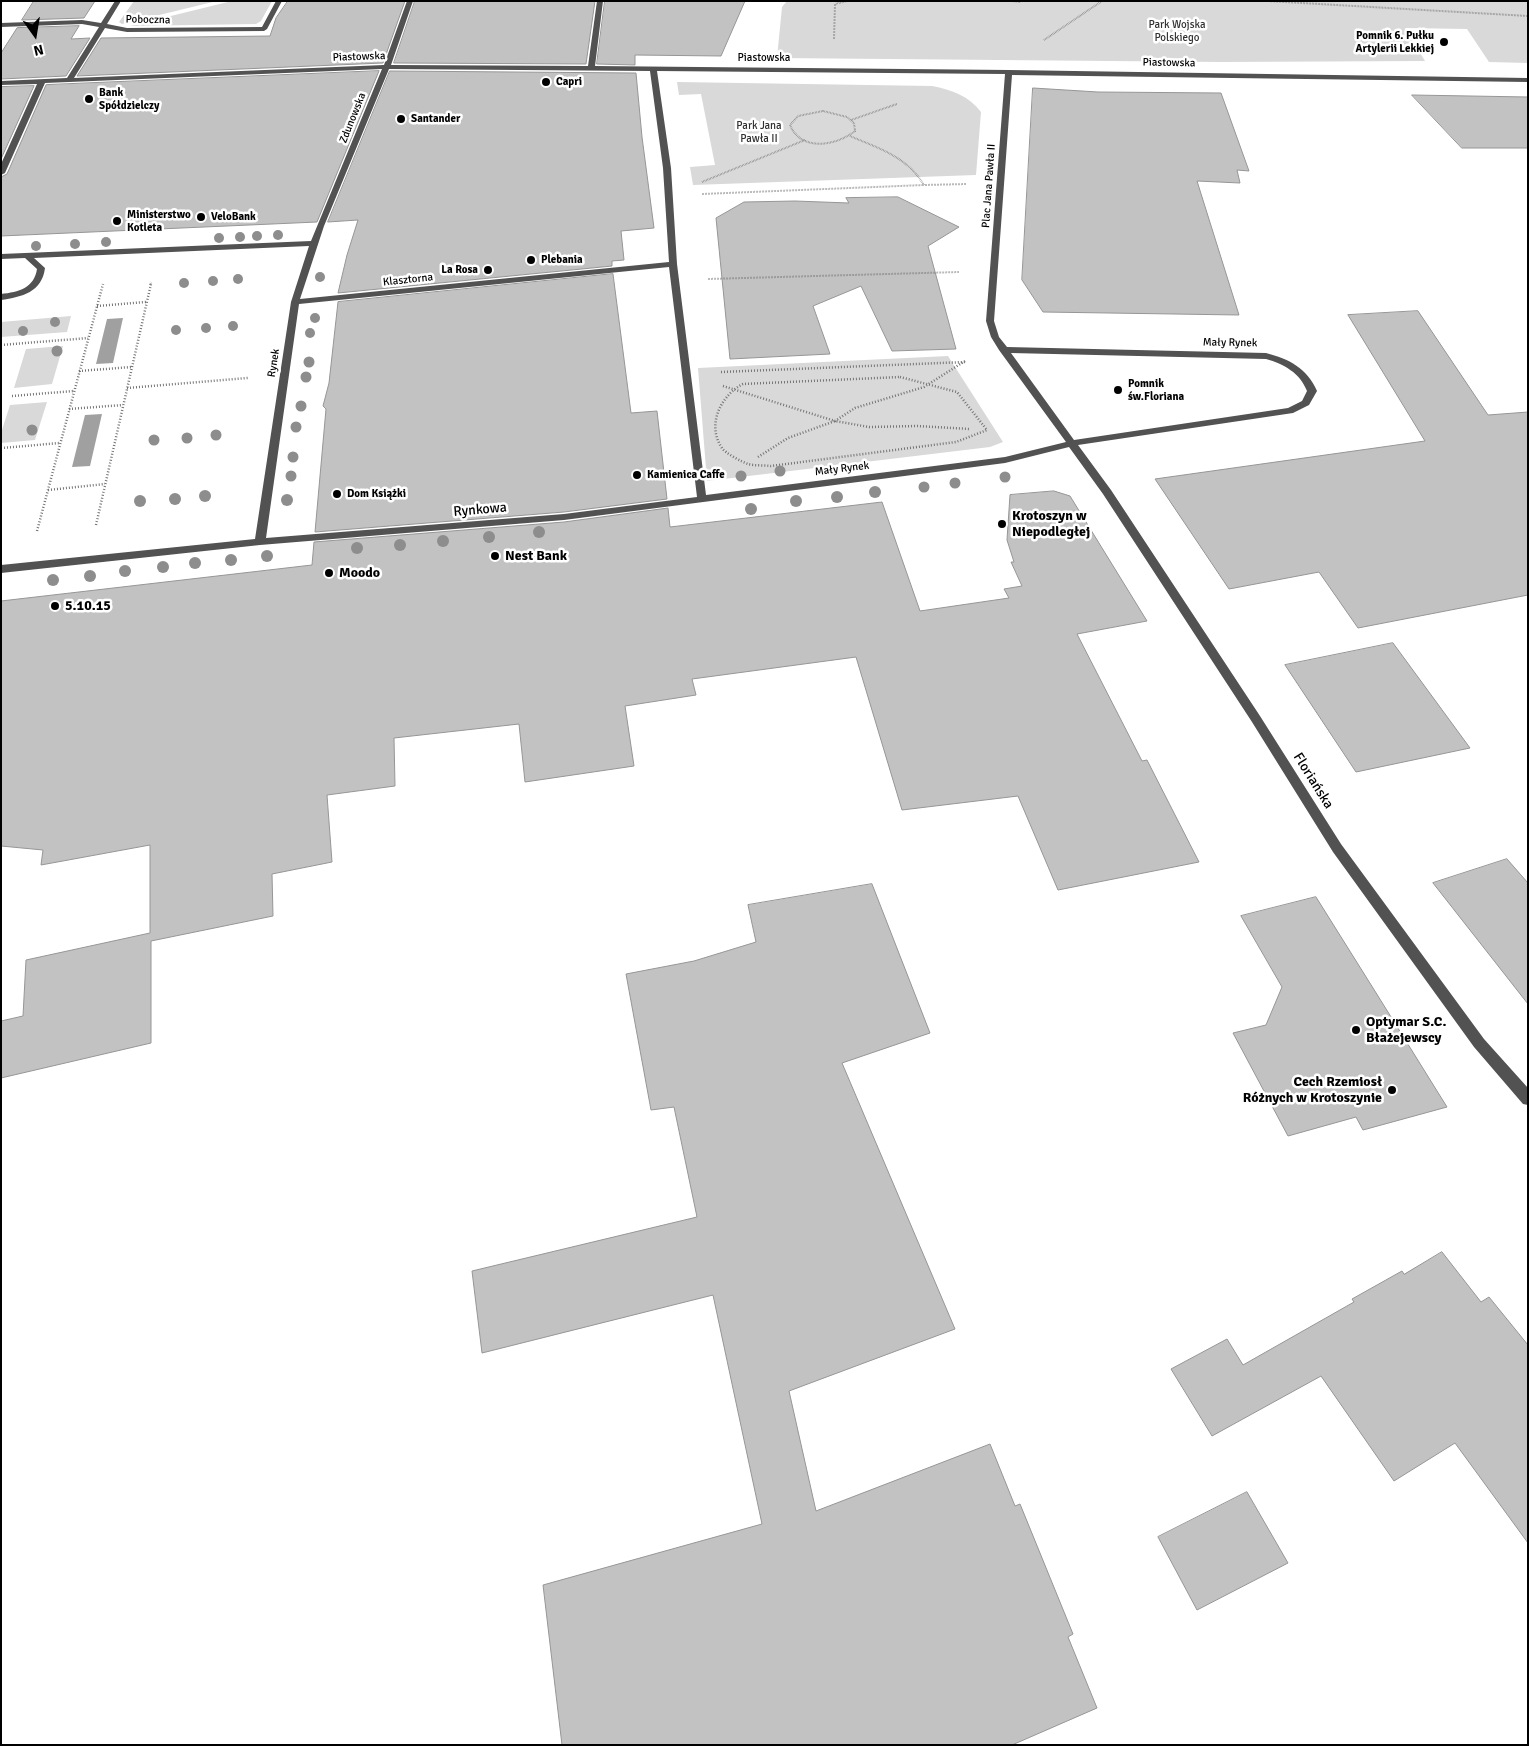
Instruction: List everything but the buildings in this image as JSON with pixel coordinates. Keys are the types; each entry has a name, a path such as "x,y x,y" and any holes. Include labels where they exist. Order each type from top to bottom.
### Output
{"street":[{"path":"68,80 118,1"},
{"name":"Poboczna","path":"1,25 82,22 127,30 264,29 279,1"},
{"name":"Zdunowska","path":"314,243 386,67 410,1"},
{"path":"591,67 600,1"},
{"name":"Piastowska","path":"1,83 386,67 591,67 1528,80"},
{"path":"653,68 667,168 673,264 702,500"},
{"name":"Plac Jana Pawła II","path":"1003,350 994,337 990,321 1009,72"},
{"path":"1,173 42,81"},
{"path":"1,257 314,243"},
{"name":"Rynek","path":"260,542 295,302 314,243"},
{"path":"1,297 21,294 31,289 36,283 41,268 26,256"},
{"name":"Klasztorna","path":"295,302 673,264"},
{"path":"1003,350 1073,443"},
{"name":"Mały Rynek","path":"702,500 1005,460 1073,443 1290,411 1306,403 1312,391 1306,377 1281,360 1266,356 1003,350"},
{"name":"Floriańska","path":"1073,443 1256,719 1337,848 1478,1042 1528,1099"},
{"name":"Rynkowa","path":"260,542 564,517 702,500"},
{"path":"1,569 260,542"}],"path":[{"path":"834,41 835,4 847,1"},
{"path":"892,1 914,1"},
{"path":"1012,1 1021,2"},
{"path":"1037,45 1102,1"},
{"path":"1267,1 1528,16"},
{"path":"851,120 900,103"},
{"path":"823,112 835,113 851,120 855,131 850,136 838,142 824,144 798,138 791,132 790,125 798,116 823,112"},
{"path":"850,136 894,155 915,170 924,185"},
{"path":"669,195 805,140"},
{"path":"669,195 970,184"},
{"path":"88,560 158,250"},
{"path":"28,566 112,251"},
{"path":"675,280 960,272"},
{"path":"97,306 146,302"},
{"path":"1,345 88,338"},
{"path":"686,373 965,362 924,387 855,408 835,421 788,438 738,470 699,475"},
{"path":"79,371 132,367"},
{"path":"686,373 835,421 869,427 917,426 987,430"},
{"path":"987,430 956,442 770,466 747,464 722,449 714,426 722,401 733,389 743,384 900,376 957,392 987,430 1005,460"},
{"path":"127,388 251,378"},
{"path":"12,396 74,391"},
{"path":"69,409 123,405"},
{"path":"1,448 60,443"},
{"path":"48,490 106,484"}],"green space":[{"path":"134,1 217,1 122,24 119,22"},
{"path":"232,1 272,1 261,21 256,24 130,26"},
{"name":"Park Wojska Polskiego","path":"787,1 1528,1 1528,63 1489,62 1467,29 1405,28 1425,61 1221,62 777,58 782,7"},
{"name":"Park Jana Pawła II","path":"677,82 932,86 946,90 965,98 981,112 976,175 693,185 690,167 715,165 701,94 679,95"},
{"path":"71,316 67,332 1,337 1,322"},
{"path":"63,346 52,384 14,388 26,349"},
{"path":"948,356 1003,442 990,447 707,481 698,368"},
{"path":"47,402 35,440 1,443 1,433 10,405"}],"shaded area":[{"path":"123,318 113,363 96,364 107,319"},
{"path":"102,414 90,466 72,467 85,415"}],"place":[{"name":"Pomnik 6. Pułku Artylerii Lekkiej","path":"1444,42"},
{"name":"Capri","path":"546,82"},
{"name":"Bank Spółdzielczy","path":"89,99"},
{"name":"Santander","path":"401,119"},
{"name":"VeloBank","path":"201,217"},
{"name":"Ministerstwo Kotleta","path":"117,221"},
{"name":"Plebania","path":"531,260"},
{"name":"La Rosa","path":"488,270"},
{"name":"Pomnik św.Floriana","path":"1118,390"},
{"name":"Kamienica Caffe","path":"637,475"},
{"name":"Dom Książki","path":"337,494"},
{"name":"Krotoszyn w Niepodległej","path":"1002,524"},
{"name":"Nest Bank","path":"495,556"},
{"name":"Moodo","path":"329,573"},
{"name":"5.10.15","path":"55,606"},
{"name":"Optymar S.C. Błażejewscy","path":"1356,1030"},
{"name":"Cech Rzemiosł Różnych w Krotoszynie","path":"1392,1090"}]}
